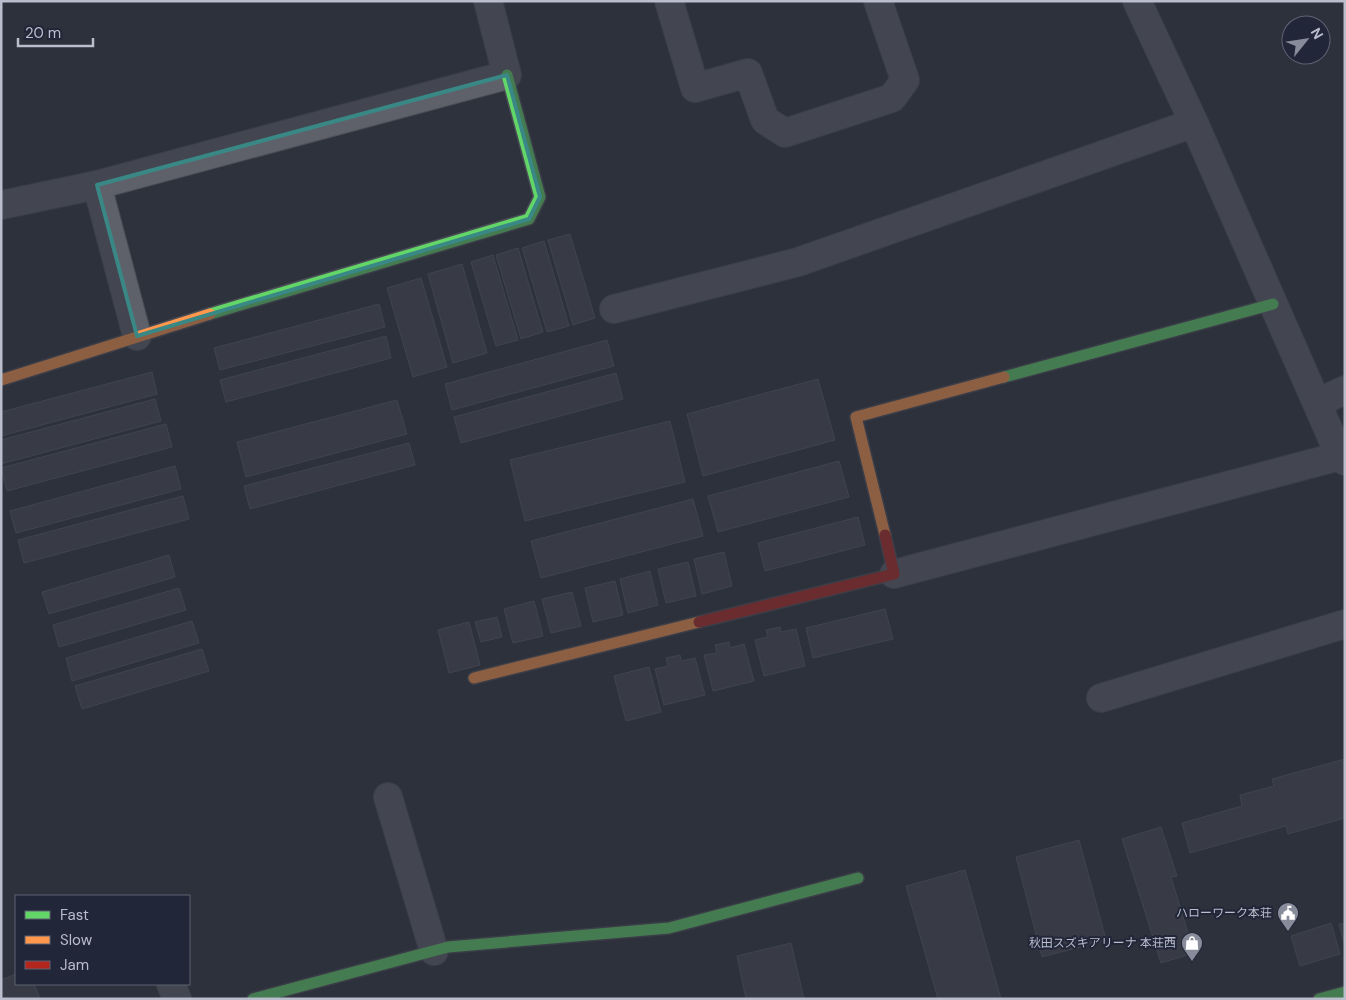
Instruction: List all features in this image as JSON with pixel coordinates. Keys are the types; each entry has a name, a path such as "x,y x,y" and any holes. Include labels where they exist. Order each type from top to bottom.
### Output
{"main road":[{"path":"1,380 137,336 529,219 540,197 507,75"},
{"path":"474,678 894,574 856,417 1273,304"},
{"path":"253,999 448,947 669,928 858,878"},
{"path":"1319,999 1345,992"}],"street":[{"path":"1,205 97,185 507,75 488,1"},
{"path":"669,1 696,88 748,73 765,120 785,133 892,98 905,80 878,1"},
{"path":"894,574 1342,458 1138,1"},
{"path":"614,309 798,262 1194,123"},
{"path":"97,185 137,336"},
{"path":"1317,403 1345,390"},
{"path":"1101,698 1345,624"},
{"path":"388,797 434,951"},
{"path":"172,985 177,999"}],"highlighted area":[{"path":"507,75 540,197 529,219 137,336 97,185"}],"building":[{"path":"570,234 595,318 573,325 548,240"},
{"path":"544,241 569,326 547,332 522,248"},
{"path":"518,248 543,332 521,339 496,255"},
{"path":"493,255 518,340 496,346 471,262"},
{"path":"462,264 487,353 453,363 428,274"},
{"path":"421,278 447,367 413,377 387,288"},
{"path":"379,304 385,327 220,370 214,348"},
{"path":"386,336 391,358 226,402 220,380"},
{"path":"607,340 614,366 452,410 445,384"},
{"path":"152,372 157,394 1,436 1,412"},
{"path":"616,373 623,399 461,443 454,417"},
{"path":"818,379 835,440 703,476 687,414"},
{"path":"155,399 161,421 1,464 1,440"},
{"path":"397,400 407,434 246,477 237,442"},
{"path":"670,421 685,482 525,521 510,460"},
{"path":"166,424 172,447 7,491 1,468"},
{"path":"409,443 415,465 250,509 244,486"},
{"path":"839,461 849,497 718,532 708,496"},
{"path":"175,466 181,489 16,533 10,511"},
{"path":"183,496 189,519 24,563 18,540"},
{"path":"693,499 703,536 541,578 531,541"},
{"path":"858,517 865,545 765,571 758,543"},
{"path":"724,552 732,586 702,594 694,559"},
{"path":"169,555 175,577 49,614 42,592"},
{"path":"688,562 696,596 666,603 658,569"},
{"path":"650,571 658,605 628,613 620,579"},
{"path":"615,581 623,615 593,622 585,588"},
{"path":"179,588 186,610 59,647 53,625"},
{"path":"572,592 581,626 551,633 542,599"},
{"path":"534,601 543,636 513,643 504,609"},
{"path":"885,609 893,639 813,658 806,628"},
{"path":"497,617 502,637 481,642 475,622"},
{"path":"192,621 199,643 72,681 66,658"},
{"path":"469,622 480,665 449,673 438,630"},
{"path":"780,627 781,632 796,629 805,666 764,676 755,640 768,637 766,630"},
{"path":"729,642 730,648 744,644 754,681 713,691 704,655 717,653 715,645"},
{"path":"202,649 209,671 82,709 75,686"},
{"path":"680,655 681,661 695,658 705,695 664,705 655,669 668,666 666,658"},
{"path":"649,667 661,712 626,721 614,676"},
{"path":"1345,759 1345,818 1288,834 1286,826 1190,853 1182,823 1242,806 1240,795 1274,786 1272,779"},
{"path":"1161,827 1177,876 1171,877 1194,953 1161,963 1122,839"},
{"path":"1079,840 1106,940 1042,957 1016,857"},
{"path":"965,870 1001,999 938,999 906,886"},
{"path":"1331,923 1340,954 1300,966 1291,936"},
{"path":"1345,923 1345,946 1339,924"},
{"path":"791,943 804,999 746,999 737,956"},
{"path":"15,974 15,985 34,985 40,999 1,999 1,980"}],"traffic: fast":[{"path":"210,314 529,219 540,197 507,75"},
{"path":"1004,377 1273,304"},
{"path":"253,999 448,947 669,928 858,878"},
{"path":"1319,999 1345,992"}],"traffic: slow":[{"path":"1,380 210,314"},
{"path":"885,535 856,417 1004,377"},
{"path":"474,678 699,622"}],"traffic: jam":[{"path":"699,622 894,574 885,535"}],"place":[{"name":"ハローワーク本荘","path":"1288,932"},
{"name":"秋田スズキアリーナ 本荘西","path":"1192,962"}]}
